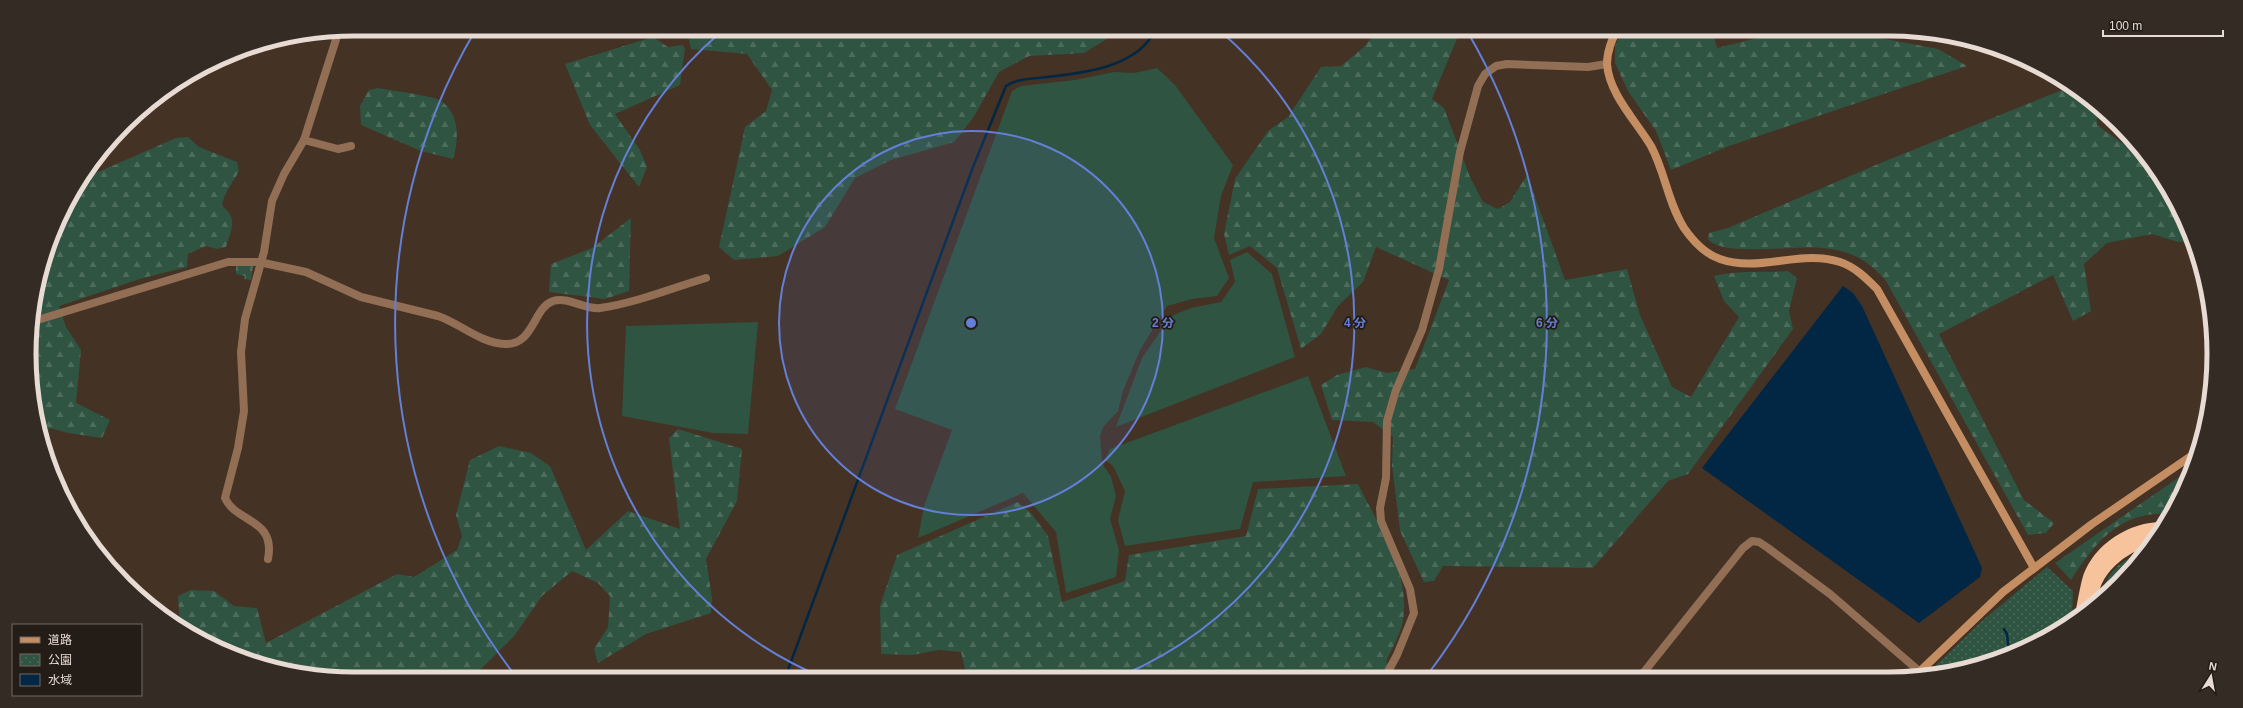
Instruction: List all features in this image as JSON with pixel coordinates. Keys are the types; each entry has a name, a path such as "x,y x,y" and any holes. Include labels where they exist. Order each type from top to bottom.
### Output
{"highway":[{"path":"2083,606 2090,576 2105,553 2125,536 2155,528"},
{"path":"2092,599 2100,575 2118,554 2138,542 2146,541"}],"street":[{"path":"1614,36 1609,46 1607,64 1611,80 1651,148 1672,204 1683,226 1705,251 1720,259 1743,263 1763,264 1822,258 1841,263 1861,273 1876,289 2034,568"},
{"path":"268,559 270,548 264,533 225,498 238,448 244,411 241,352 245,319 259,262 264,252 272,201 284,174 304,140 337,37"},
{"path":"1388,672 1397,655 1414,613 1410,589 1381,521 1380,508 1386,478 1386,420 1396,390 1422,330 1438,269 1460,152 1478,86 1485,74 1496,66 1507,64 1588,67 1607,64"},
{"path":"304,140 338,149 351,146"},
{"path":"38,320 228,262 259,262 306,272 361,297 451,320 491,343 507,344 519,340 529,332 545,306 553,301 564,300 598,308 706,278"},
{"path":"1921,670 1978,614 2034,568 2092,524 2190,457"},
{"path":"1644,672 1743,548 1752,541 1759,542 1768,548 1830,594 1913,671"}],"green space":[{"path":"688,36 1112,36 1084,53 1029,56 999,72 973,118 954,142 891,160 855,178 825,227 778,256 734,260 719,247 745,127 766,111 772,90 747,54 691,49"},
{"path":"1373,36 1458,36 1432,99 1444,108 1470,177 1483,202 1498,209 1510,202 1527,175 1565,280 1627,269 1640,315 1672,387 1691,397 1739,317 1724,301 1714,276 1741,272 1788,271 1797,278 1789,311 1793,329 1688,474 1668,481 1593,568 1443,566 1434,581 1424,582 1400,531 1392,465 1393,437 1373,422 1332,420 1321,385 1337,375 1366,367 1387,373 1415,369 1449,280 1376,247 1363,282 1338,306 1321,334 1301,349 1277,268 1250,246 1229,255 1224,234 1235,179 1268,131 1288,117 1321,67 1341,66 1364,47"},
{"path":"1621,36 1714,36 1717,48 1765,36 1870,36 1938,49 1967,66 1729,146 1671,170 1656,131 1628,91 1615,63 1615,45"},
{"path":"653,37 668,47 682,45 685,48 680,85 615,114 640,150 647,167 639,187 590,125 565,64"},
{"path":"1157,68 1175,85 1233,165 1221,196 1214,238 1229,278 1217,296 1192,299 1167,306 1140,350 1123,391 1118,411 1104,426 1100,435 1102,463 1111,477 1116,496 1110,519 1119,550 1116,577 1066,593 1056,532 1023,493 918,538 924,506 952,430 895,409 1012,91 1021,86 1075,80 1114,72 1134,73"},
{"path":"378,88 430,97 441,101 447,106 455,120 457,136 453,159 421,151 361,125 360,106 369,90"},
{"path":"2064,89 2097,113 2097,125 2122,143 2126,142 2128,144 2153,177 2183,232 2186,241 2178,242 2152,234 2107,243 2084,264 2091,311 2073,321 2053,275 1939,334 2024,500 2054,523 2046,533 2028,535 1886,281 1870,266 1854,256 1838,250 1820,248 1736,249 1726,248 1708,240 1709,233 1728,228 1883,162"},
{"path":"188,137 199,147 237,162 239,171 227,192 222,206 230,215 232,220 226,247 217,249 206,246 188,254 187,267 143,278 59,306 66,327 81,350 76,403 110,420 102,438 68,433 50,428 46,433 42,416 37,375 37,333 42,292 60,232 69,213 92,175 176,138"},
{"path":"631,218 629,291 605,299 549,292 551,264 592,248"},
{"path":"1247,252 1272,274 1295,357 1116,427 1142,358 1171,316 1191,308 1221,302 1235,282 1230,260"},
{"path":"236,264 253,266 251,280 244,279 245,276 236,274"},
{"path":"758,322 748,434 713,433 622,416 626,326"},
{"path":"1308,376 1346,476 1253,482 1240,529 1125,546 1118,520 1125,491 1113,466 1105,460 1110,449"},
{"path":"678,429 742,449 737,501 706,559 712,598 711,613 646,634 598,663 594,649 608,627 610,596 598,583 572,571 542,596 515,635 480,670 476,672 354,672 292,666 232,648 179,620 178,596 191,590 214,591 234,606 257,608 266,643 397,574 414,577 457,550 462,536 456,515 470,460 499,446 531,453 550,466 586,550 628,511 680,529 669,438"},
{"path":"2184,474 2163,514 2153,514 2138,517 2124,523 2112,531 2100,541 2071,580 2055,563"},
{"path":"1358,484 1391,550 1398,567 1402,585 1404,602 1402,625 1386,662 1395,672 966,672 961,652 939,650 912,655 881,654 880,606 897,555 1018,502 1032,514 1048,536 1062,602 1125,581 1129,555 1246,536 1258,489"},
{"path":"2135,555 2103,590 2111,574 2128,558"},
{"path":"2047,567 2073,591 2072,614 2030,639 1991,655 1951,666 1932,669 1983,620"}],"water":[{"path":"1843,286 1853,293 1862,306 1982,568 1980,577 1919,623 1702,468"}],"waterway":[{"path":"787,672 973,167 1006,86 1021,80 1078,73 1109,66 1124,60 1137,52 1148,42 1152,36"},
{"path":"2004,629 2007,634 2009,649"}]}
